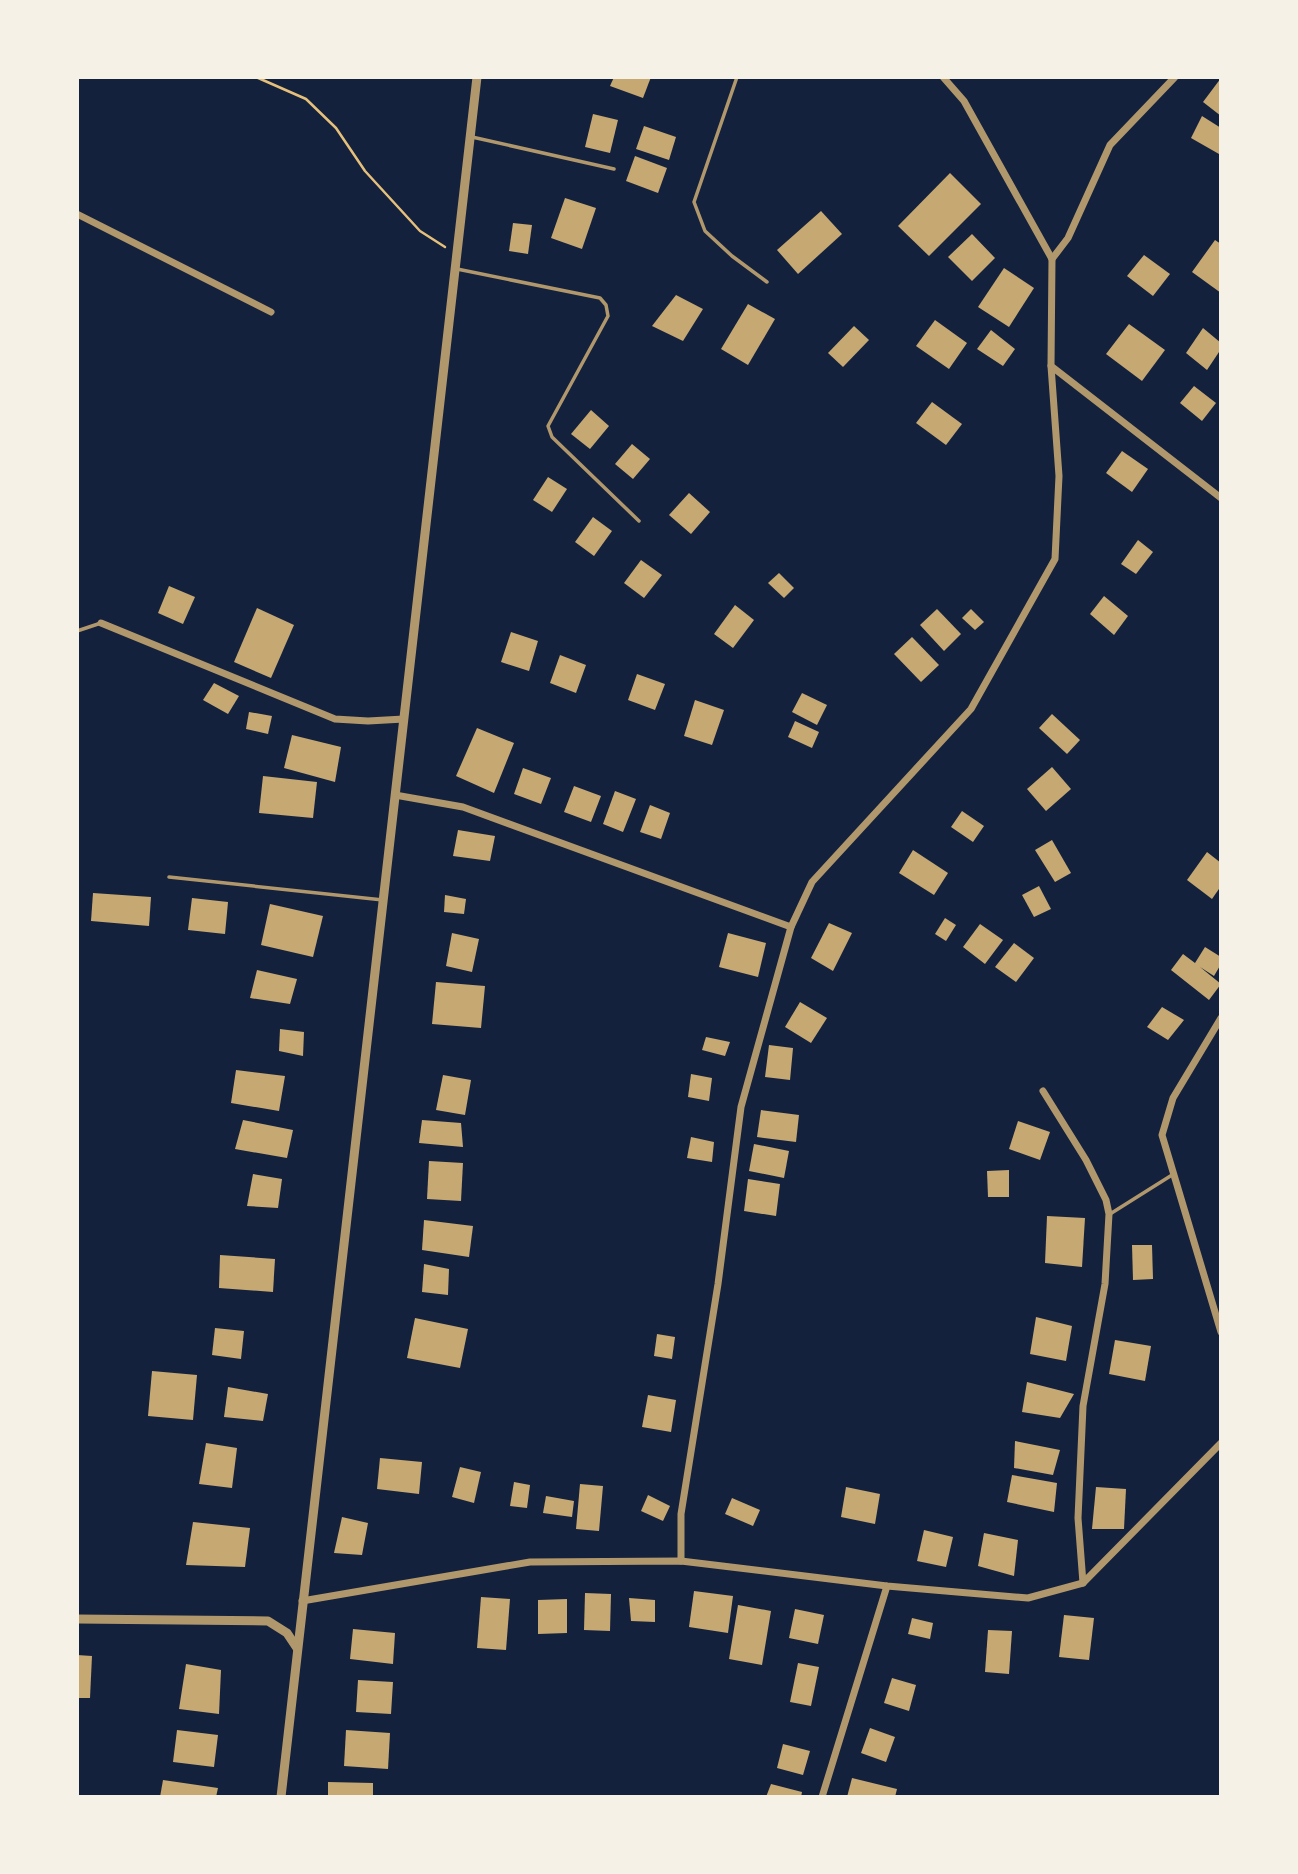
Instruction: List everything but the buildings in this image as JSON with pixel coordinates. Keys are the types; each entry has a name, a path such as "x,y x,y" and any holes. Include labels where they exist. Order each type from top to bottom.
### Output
{"street":[{"path":"281,1797 477,77"},
{"path":"681,1561 681,1514 718,1284 741,1107 790,927 812,882 971,709 1055,559 1059,476 1051,366 1052,259 964,101 943,77"},
{"path":"1052,259 1068,237 1110,145 1175,77"},
{"path":"77,214 271,312"},
{"path":"1051,366 1221,498"},
{"path":"101,624 335,719 404,719"},
{"path":"395,795 463,807 790,927"},
{"path":"1221,1018 1173,1098 1162,1135 1221,1332"},
{"path":"1043,1091 1086,1160 1110,1214 1105,1284 1083,1406 1078,1518 1083,1583"},
{"path":"302,1601 530,1563 681,1561 887,1586 1028,1598 1083,1583 1221,1443"},
{"path":"822,1797 887,1586"},
{"path":"77,1619 268,1621 287,1633 297,1648"}],"lane":[{"path":"737,77 694,202 705,231 767,282"},
{"path":"470,137 614,169"},
{"path":"454,269 600,298 606,304 608,316 548,426 552,437 639,521"},
{"path":"77,631 101,624"},
{"path":"169,877 383,900"},
{"path":"1110,1214 1174,1174"}],"path":[{"path":"256,77 306,99 336,128 365,171 420,231 456,254"}]}
